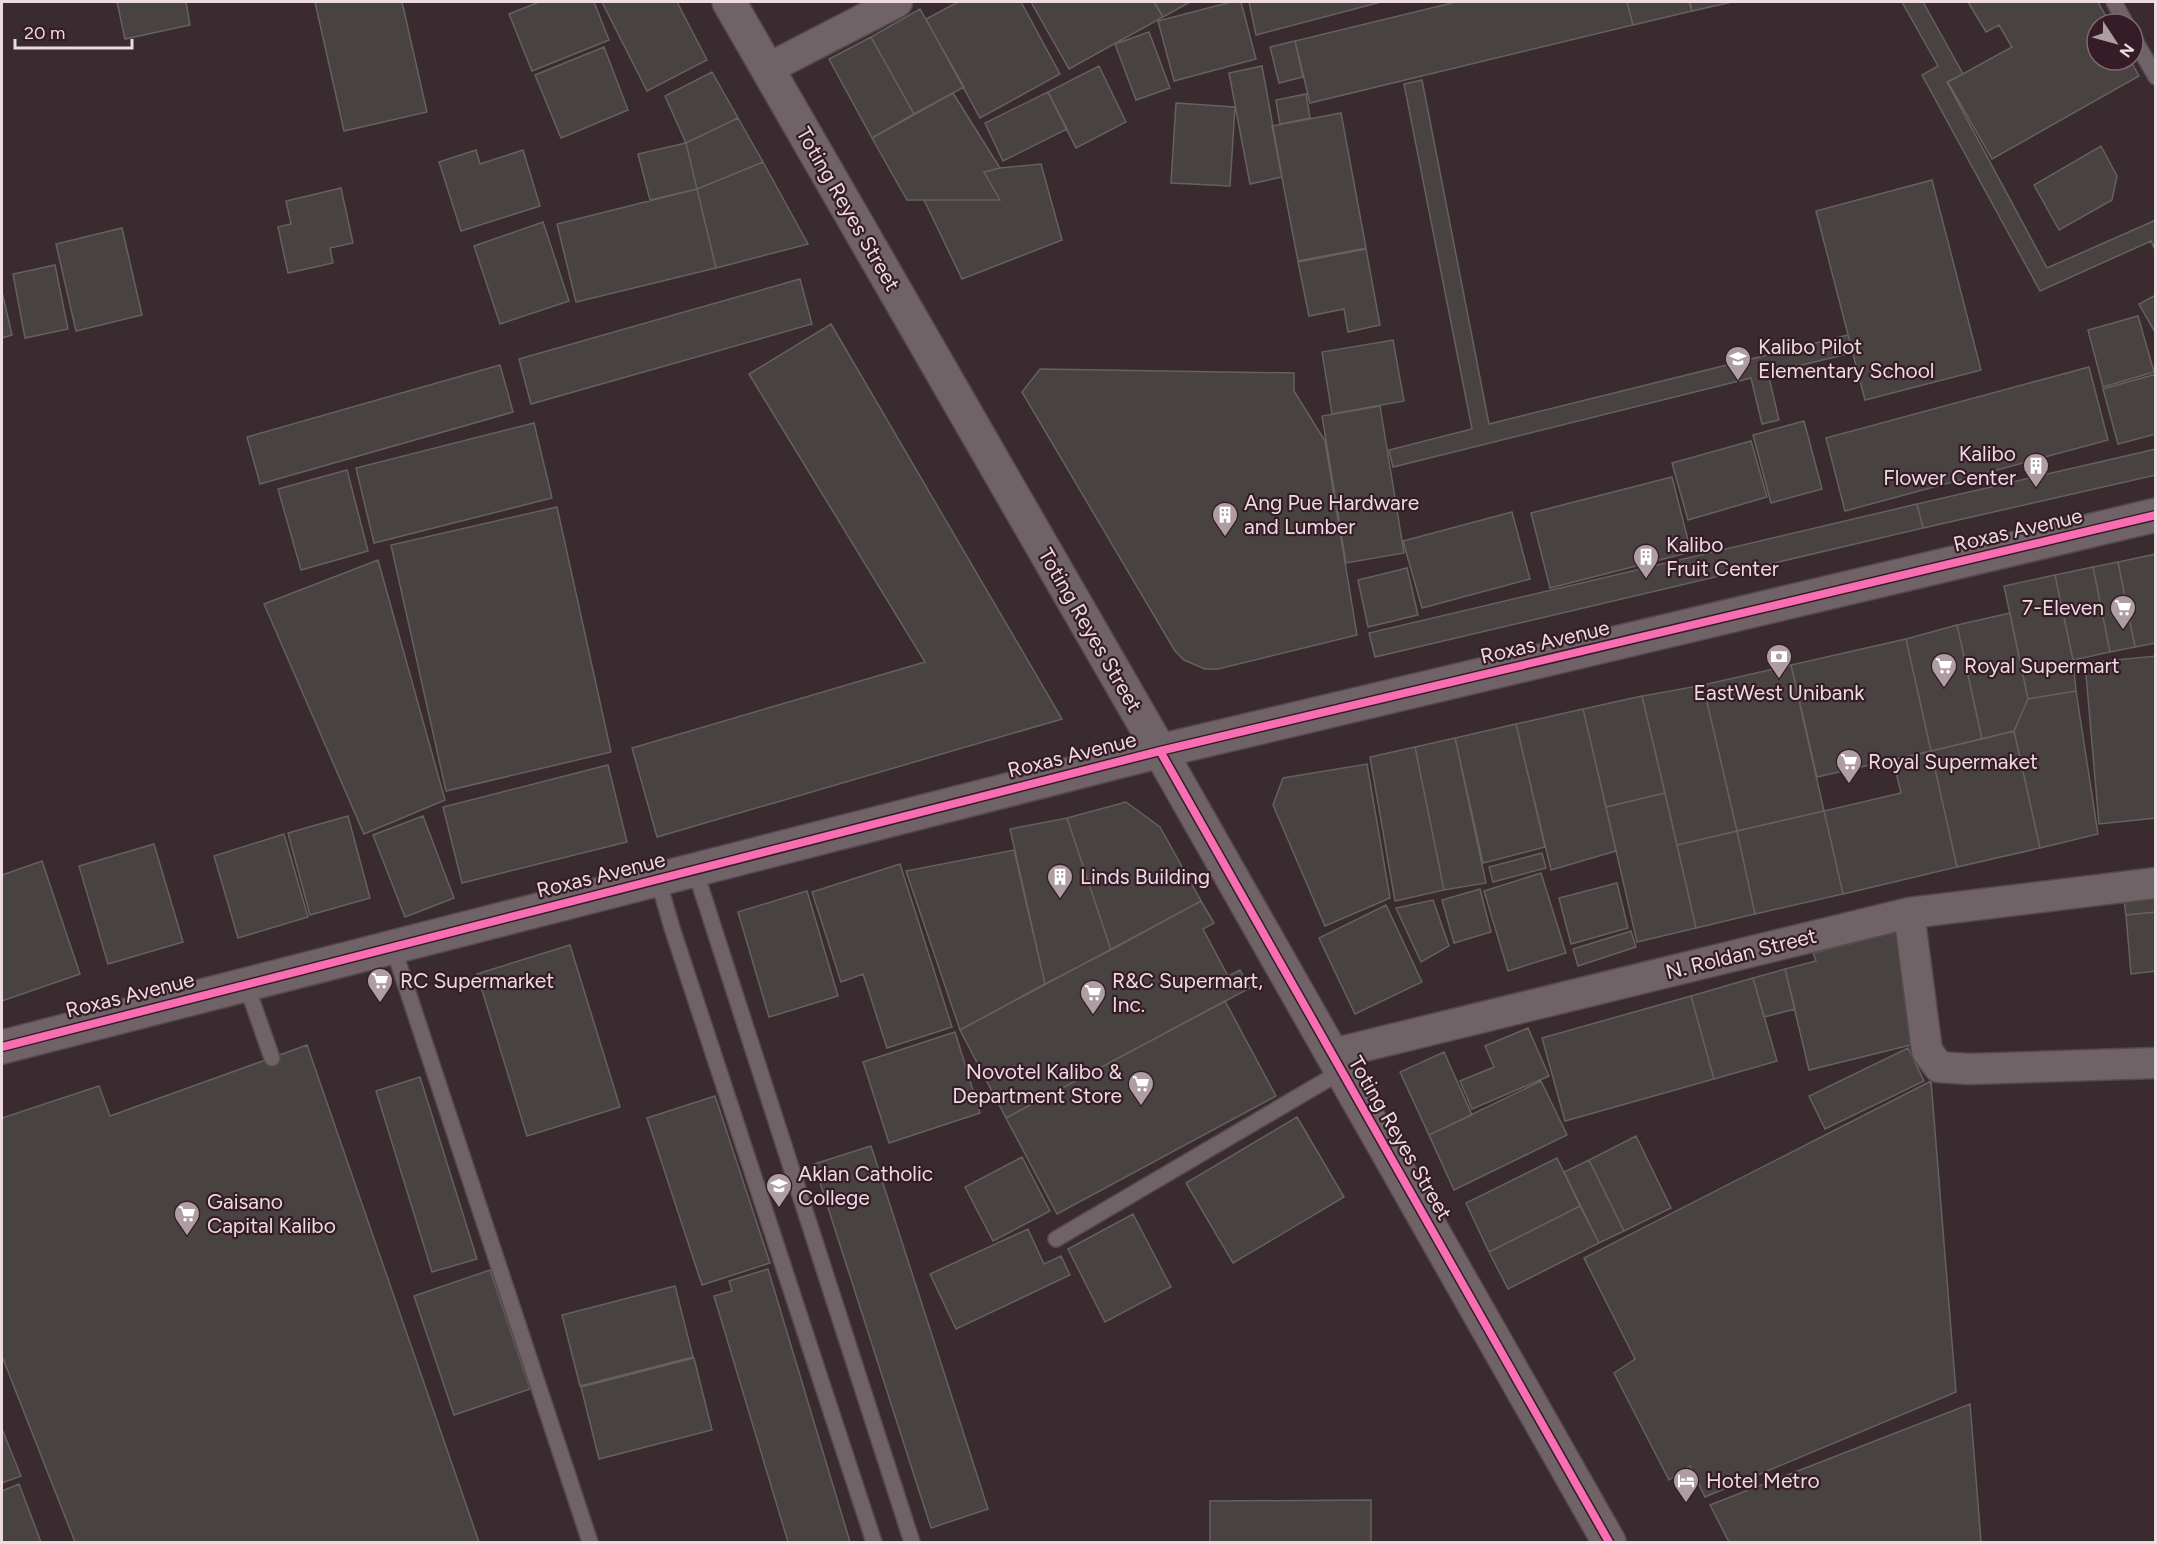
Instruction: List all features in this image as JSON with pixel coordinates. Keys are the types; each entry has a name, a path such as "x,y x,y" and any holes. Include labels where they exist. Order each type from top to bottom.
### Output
{"main road":[{"name":"Toting Reyes Street","path":"729,2 1160,751 1609,1542"},
{"name":"Roxas Avenue","path":"2,1047 1160,751 2156,516"}],"street":[{"path":"767,69 897,2"},
{"name":"N. Roldan Street","path":"1337,1063 1909,913 2156,883"},
{"path":"1909,913 1927,1051 1939,1067 1969,1069 2156,1063"}],"lane":[{"path":"2145,58 2156,77"},
{"path":"695,870 912,1542"},
{"path":"658,879 672,928 874,1542"},
{"path":"393,947 590,1542"},
{"path":"246,984 272,1058"},
{"path":"1056,1239 1337,1063"}],"building":[{"path":"117,2 186,2 190,25 125,39"},
{"path":"315,2 402,2 427,112 344,131"},
{"path":"539,2 594,2 609,40 532,71 509,14"},
{"path":"602,2 677,2 707,60 647,91"},
{"path":"958,2 1021,2 1060,74 980,118 926,19"},
{"path":"1031,2 1154,2 1163,17 1069,69"},
{"path":"1154,2 1190,2 1163,17"},
{"path":"1231,2 1241,2 1256,59 1174,81 1158,21"},
{"path":"1249,2 1381,2 1256,35"},
{"path":"1456,2 1627,2 1633,25 1310,103 1295,41"},
{"path":"1627,2 1689,2 1692,11 1633,25"},
{"path":"1690,2 1732,2 1692,11"},
{"path":"1902,2 1923,2 1963,74 1947,82 2047,268 2156,220 2156,252 2151,241 2040,291 1922,75 1938,66"},
{"path":"1968,2 2098,2 2103,12 2085,12 2085,72 2137,72 2139,76 1992,159 1948,82 2012,47 1999,25 1986,32"},
{"path":"920,9 964,87 914,114 871,37"},
{"path":"1149,32 1170,88 1136,100 1115,44"},
{"path":"871,37 914,114 872,138 829,59"},
{"path":"1295,41 1303,77 1279,83 1270,47"},
{"path":"604,47 628,110 561,138 535,75"},
{"path":"1099,66 1126,122 1076,148 1048,92"},
{"path":"1262,66 1282,177 1250,184 1229,73"},
{"path":"712,72 738,118 686,143 665,96"},
{"path":"1422,80 1489,424 1848,335 1852,353 1768,373 1779,420 1762,424 1751,378 1393,467 1389,450 1472,429 1404,84"},
{"path":"1048,92 1067,129 1003,161 985,123"},
{"path":"953,93 1000,168 984,172 1000,200 907,200 872,138"},
{"path":"1306,94 1310,118 1280,124 1276,100"},
{"path":"1176,103 1235,107 1230,186 1171,183"},
{"path":"1341,113 1366,248 1298,261 1272,126"},
{"path":"738,118 763,162 697,189 686,143"},
{"path":"686,143 697,189 650,200 638,154"},
{"path":"2101,146 2117,176 2112,200 2059,230 2034,185"},
{"path":"476,150 480,164 523,150 540,206 461,231 439,162"},
{"path":"763,162 808,244 716,268 697,189"},
{"path":"1041,164 1062,240 962,279 924,200 1000,200 984,172"},
{"path":"1932,180 1981,370 1865,400 1816,211"},
{"path":"341,188 353,243 330,248 333,263 288,273 278,227 291,224 286,201"},
{"path":"697,189 716,268 576,302 557,224"},
{"path":"543,222 569,301 500,324 474,246"},
{"path":"122,228 142,315 76,331 56,244"},
{"path":"1366,249 1380,325 1348,332 1344,309 1309,316 1298,262"},
{"path":"55,265 68,329 25,338 13,274"},
{"path":"800,279 812,324 531,404 519,359"},
{"path":"2,292 12,335 2,338"},
{"path":"2156,295 2156,334 2139,304"},
{"path":"2138,316 2154,372 2103,387 2088,330"},
{"path":"831,324 1062,719 657,837 632,748 925,662 749,374"},
{"path":"1393,340 1404,401 1332,414 1322,352"},
{"path":"500,365 513,412 260,484 247,437"},
{"path":"2089,367 2108,440 1845,511 1826,438"},
{"name":"Ang Pue Hardware and Lumber","path":"1040,369 1294,373 1294,391 1325,441 1357,635 1218,669 1205,669 1184,660 1175,651 1022,392"},
{"path":"2156,374 2156,434 2118,444 2103,389"},
{"path":"1380,406 1404,553 1346,563 1322,416"},
{"path":"1804,421 1822,489 1771,503 1753,435"},
{"path":"534,423 552,498 374,543 356,468"},
{"path":"1751,441 1767,497 1688,520 1672,463"},
{"name":"Kalibo Flower Center","path":"2156,449 2156,475 1923,528 1917,504"},
{"path":"347,470 368,551 301,570 278,489"},
{"path":"1672,477 1691,552 1550,588 1531,513"},
{"name":"Kalibo Fruit Center","path":"1917,504 1923,528 1375,657 1369,633"},
{"path":"557,507 611,752 446,791 391,545"},
{"path":"1512,512 1530,579 1422,608 1403,541"},
{"path":"2156,554 2156,643 2135,647 2118,562"},
{"path":"378,560 445,800 364,834 264,604"},
{"path":"2118,562 2135,647 2110,652 2093,567"},
{"path":"2093,567 2110,652 2073,660 2055,575"},
{"path":"1407,568 1418,615 1368,627 1358,580"},
{"path":"2055,575 2073,660 2076,691 2028,699 2004,586"},
{"path":"2010,613 2028,699 2014,731 1982,739 1957,625"},
{"name":"Royal Supermart","path":"1957,625 1982,739 1931,751 1906,639"},
{"path":"1906,639 1931,751 1817,777 1791,665"},
{"path":"2156,656 2156,818 2099,824 2085,663"},
{"path":"1791,665 1824,811 1737,831 1703,685"},
{"path":"1703,685 1737,831 1677,845 1642,696"},
{"path":"2076,691 2098,834 2040,848 2014,731 2028,699"},
{"path":"1642,696 1665,793 1606,807 1583,709"},
{"path":"1583,709 1616,851 1551,870 1516,724"},
{"path":"1516,724 1545,847 1483,863 1455,738"},
{"path":"2014,731 2040,848 1957,867 1931,751"},
{"path":"1455,738 1486,883 1444,890 1415,747"},
{"path":"1415,747 1444,890 1395,901 1370,757"},
{"path":"1931,751 1957,867 1843,894 1824,811 1901,793 1893,760"},
{"path":"1367,764 1390,898 1325,926 1273,805 1283,778"},
{"path":"608,765 627,842 462,883 443,807"},
{"path":"1665,793 1696,928 1637,942 1606,807"},
{"name":"R&C Supermart, Inc.","path":"1126,802 1160,827 1201,901 1111,950 1067,818"},
{"path":"1824,811 1843,894 1755,914 1737,831"},
{"path":"348,816 370,898 310,915 288,833"},
{"path":"423,816 454,898 405,917 373,835"},
{"name":"Linds Building","path":"1067,818 1111,950 1045,984 1010,829"},
{"path":"1737,831 1755,914 1696,928 1677,845"},
{"path":"284,834 308,917 238,938 214,856"},
{"path":"154,844 183,942 108,964 79,866"},
{"path":"1014,850 1045,984 960,1030 906,871"},
{"path":"1542,853 1546,868 1493,882 1489,867"},
{"path":"42,861 80,974 2,1001 2,875"},
{"path":"900,864 952,1027 887,1048 863,974 841,982 812,892"},
{"path":"1541,873 1566,953 1508,971 1484,891"},
{"path":"1617,883 1628,928 1571,944 1559,898"},
{"path":"1480,889 1491,932 1454,943 1442,900"},
{"path":"807,891 838,996 769,1017 738,912"},
{"path":"2156,897 2156,912 2126,915 2124,900"},
{"path":"1433,900 1449,946 1421,962 1396,908"},
{"name":"R&C Supermart, Inc.","path":"1201,901 1214,923 1203,929 1228,976 1240,970 1250,988 1006,1118 960,1030"},
{"path":"1386,905 1422,982 1355,1014 1319,938"},
{"path":"2156,912 2156,971 2131,974 2126,915"},
{"path":"1631,931 1636,947 1578,966 1573,949"},
{"path":"1897,932 1923,1042 1809,1070 1785,969 1816,961 1813,953"},
{"path":"570,945 620,1107 527,1136 477,974"},
{"path":"1785,969 1795,1009 1764,1017 1753,978"},
{"path":"1753,978 1777,1061 1714,1079 1691,996"},
{"path":"1691,996 1714,1079 1565,1121 1542,1038"},
{"name":"Novotel Kalibo & Department Store","path":"1225,1001 1276,1096 1057,1214 1006,1118"},
{"path":"1528,1028 1549,1076 1472,1109 1460,1081 1494,1067 1485,1046"},
{"path":"955,1032 980,1113 889,1143 863,1062"},
{"name":"Gaisano Capital Kalibo","path":"307,1045 479,1542 75,1542 2,1356 2,1118 99,1086 110,1116"},
{"path":"1908,1048 1924,1081 1825,1129 1809,1096"},
{"path":"1444,1052 1472,1115 1429,1135 1400,1072"},
{"path":"420,1077 477,1259 432,1272 376,1091"},
{"path":"1541,1081 1567,1135 1454,1190 1429,1135"},
{"path":"1931,1081 1956,1392 1705,1497 1690,1466 1669,1480 1614,1373 1635,1359 1584,1258"},
{"path":"715,1096 770,1263 702,1285 647,1118"},
{"path":"1297,1117 1344,1197 1233,1263 1186,1183"},
{"path":"1636,1136 1671,1208 1624,1231 1589,1160"},
{"path":"871,1146 988,1509 931,1528 814,1164"},
{"path":"1022,1157 1050,1211 993,1241 965,1187"},
{"path":"1557,1158 1580,1206 1489,1252 1466,1203"},
{"path":"1589,1160 1624,1231 1599,1243 1564,1172"},
{"path":"1580,1206 1599,1243 1508,1289 1489,1252"},
{"path":"1133,1214 1171,1287 1105,1322 1068,1249"},
{"path":"1028,1229 1044,1264 1061,1256 1070,1275 956,1329 930,1274"},
{"path":"768,1269 850,1542 788,1542 714,1296 732,1291 729,1281"},
{"path":"490,1270 530,1389 454,1415 414,1296"},
{"path":"675,1286 693,1357 580,1386 562,1315"},
{"path":"694,1358 712,1430 599,1459 581,1387"},
{"path":"1970,1404 1981,1541 1729,1542 1710,1505"},
{"path":"2,1429 21,1476 2,1483"},
{"path":"19,1484 41,1542 2,1542 2,1491"},
{"path":"1371,1500 1371,1542 1210,1542 1210,1501"}],"cycle path":[{"path":"2,1047 1160,751 2156,515"},
{"path":"1160,751 1609,1542"}],"place":[{"name":"Kalibo Pilot Elementary School","path":"1738,382"},
{"name":"Kalibo Flower Center","path":"2036,489"},
{"name":"Ang Pue Hardware and Lumber","path":"1225,538"},
{"name":"Kalibo Fruit Center","path":"1646,580"},
{"name":"7-Eleven","path":"2123,631"},
{"name":"EastWest Unibank","path":"1779,680"},
{"name":"Royal Supermart","path":"1944,689"},
{"name":"Royal Supermaket","path":"1849,785"},
{"name":"Linds Building","path":"1060,900"},
{"name":"RC Supermarket","path":"380,1004"},
{"name":"R&C Supermart, Inc.","path":"1093,1016"},
{"name":"Novotel Kalibo & Department Store","path":"1141,1107"},
{"name":"Aklan Catholic College","path":"779,1209"},
{"name":"Gaisano Capital Kalibo","path":"187,1237"},
{"name":"Hotel Metro","path":"1686,1504"}]}
